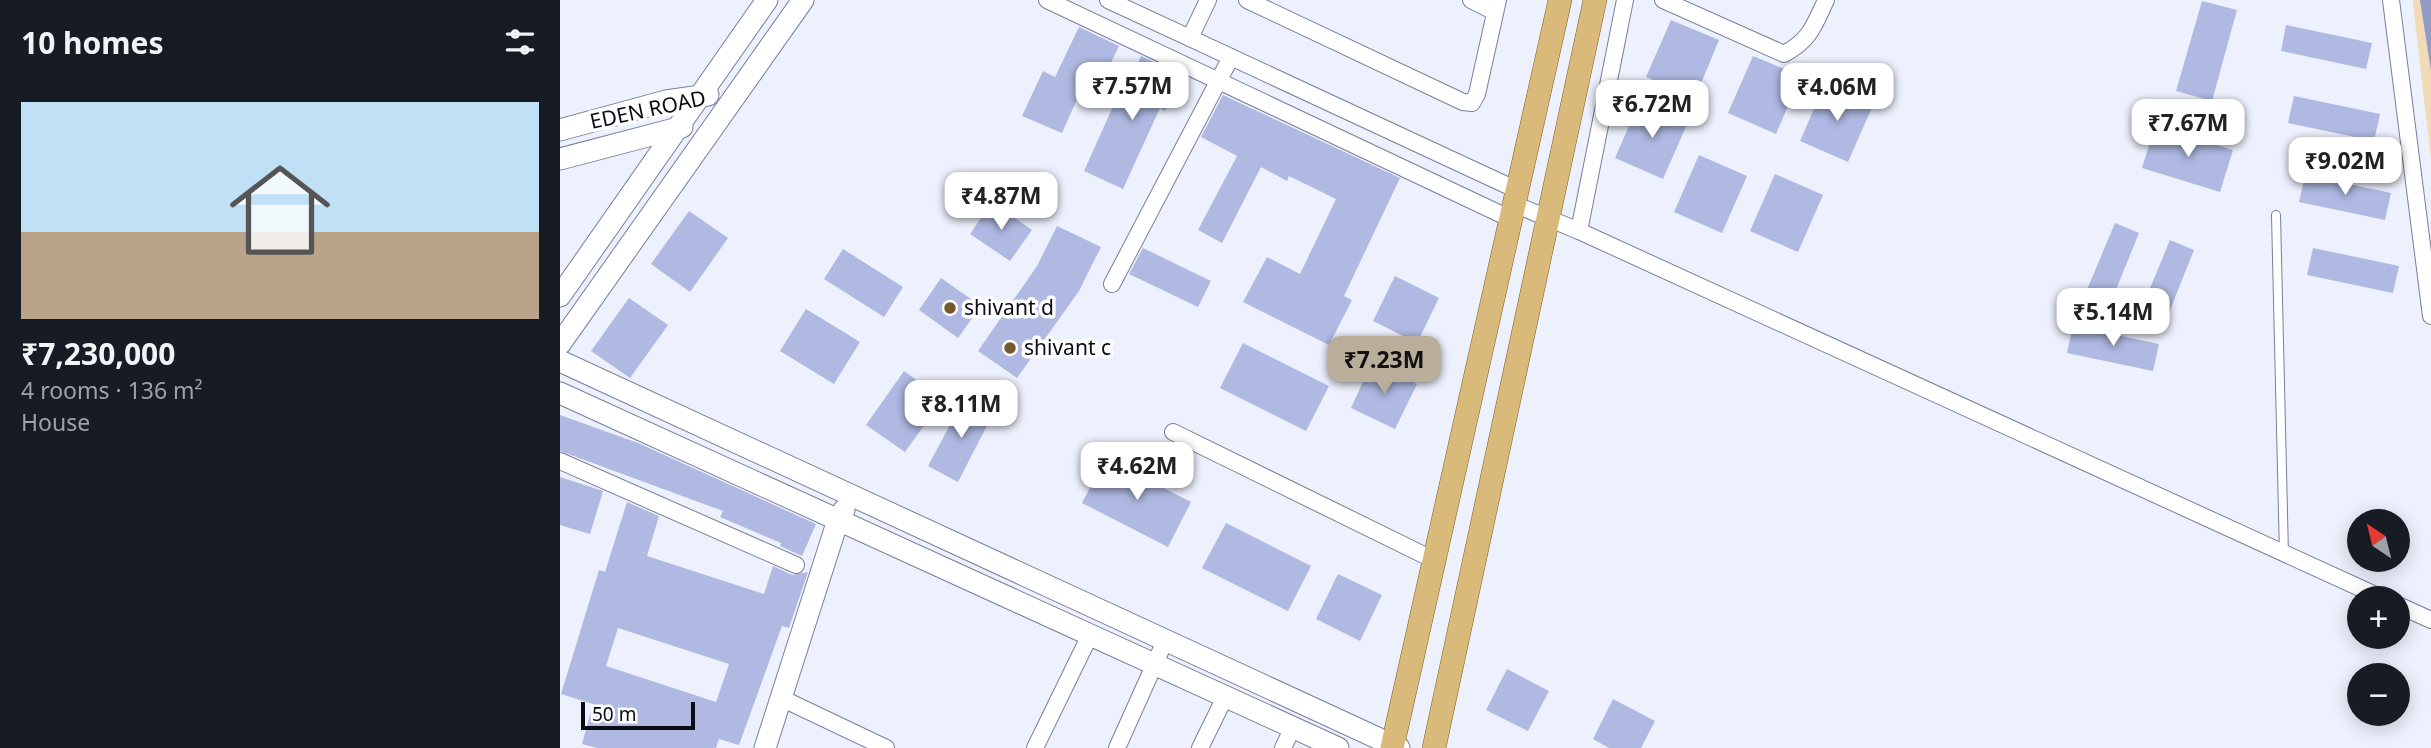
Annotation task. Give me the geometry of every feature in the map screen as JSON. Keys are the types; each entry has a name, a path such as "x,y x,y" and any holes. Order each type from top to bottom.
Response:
{"main road":[{"path":"1395,747 1434,559 1560,0"},
{"path":"1434,748 1595,0"}],"street":[{"path":"560,296 767,0"},
{"path":"560,344 803,0"},
{"path":"1046,0 1219,81 1578,231 2355,586"},
{"path":"1108,0 1138,7 1190,38 1514,204"},
{"path":"1190,38 1208,0"},
{"path":"1247,0 1463,102 1472,103 1477,94 1497,6 1471,0"},
{"path":"1578,231 1625,0"},
{"path":"1663,0 1784,54 1799,46 1811,33 1826,0"},
{"path":"2391,0 2431,316"},
{"path":"1128,39 1138,7"},
{"path":"1112,284 1231,57"},
{"name":"EDEN ROAD","path":"560,130 701,95 736,96"},
{"name":"EDEN ROAD","path":"560,159 722,117"},
{"path":"560,361 1395,747"},
{"path":"560,393 1338,748"},
{"path":"1173,432 1434,559"},
{"path":"560,461 796,565"},
{"path":"765,748 838,520 851,496"},
{"path":"2410,610 2431,620"},
{"path":"1035,748 1090,635"},
{"path":"1116,748 1166,640"},
{"path":"1200,748 1225,697"},
{"path":"781,698 886,748"},
{"path":"1283,748 1293,727"}],"lane":[{"path":"2276,215 2284,555"}],"shaded area":[{"path":"2413,0 2431,0 2431,159 2413,4"}],"water":[{"path":"2420,0 2431,0 2431,71"}],"building":[{"path":"2202,1 2237,10 2212,101 2176,91"},
{"path":"1671,20 1719,40 1695,98 1646,77"},
{"path":"2286,25 2372,43 2366,69 2281,51"},
{"path":"1079,27 1119,46 1104,77 1090,70 1062,133 1022,116 1043,71 1055,77"},
{"path":"1141,56 1181,75 1165,111 1160,108 1123,189 1084,171 1119,93 1124,94"},
{"path":"1753,56 1801,76 1776,134 1728,113"},
{"path":"1825,84 1873,105 1848,162 1800,141"},
{"path":"1223,95 1400,178 1344,296 1352,300 1329,345 1243,302 1267,257 1300,274 1336,199 1289,176 1287,181 1261,167 1222,243 1198,230 1237,156 1201,137"},
{"path":"2294,96 2380,114 2374,141 2288,123"},
{"path":"1640,101 1688,122 1663,179 1615,158"},
{"path":"2155,126 2233,150 2220,192 2142,168"},
{"path":"1699,155 1747,176 1722,233 1674,212"},
{"path":"1775,174 1823,195 1798,252 1750,231"},
{"path":"2305,175 2391,193 2385,220 2299,202"},
{"path":"992,202 1032,230 1010,261 970,234"},
{"path":"689,211 728,238 690,292 651,264"},
{"path":"2115,223 2139,233 2109,307 2084,297"},
{"path":"1057,226 1101,247 1079,291 1017,378 978,351 1037,266"},
{"path":"2170,240 2194,250 2164,325 2139,315"},
{"path":"1143,248 1211,281 1198,307 1129,274"},
{"path":"2313,248 2399,266 2393,293 2307,275"},
{"path":"843,249 903,287 884,317 824,279"},
{"path":"1395,276 1439,298 1417,343 1373,321"},
{"name":"shivant d","path":"941,278 981,306 958,338 919,310"},
{"path":"629,298 668,325 630,378 591,351"},
{"path":"806,309 860,342 834,384 780,351"},
{"path":"2073,326 2159,344 2153,371 2067,353"},
{"path":"1243,343 1329,386 1306,431 1220,388"},
{"path":"1372,362 1417,384 1395,429 1351,408"},
{"path":"904,371 943,399 905,452 866,425"},
{"path":"964,399 993,414 958,482 928,466"},
{"path":"560,415 638,443 816,524 802,556 780,546 781,543 720,517 723,511 560,451"},
{"path":"1105,458 1191,502 1168,547 1082,503"},
{"path":"560,477 603,491 590,534 560,525"},
{"path":"627,502 659,516 647,556 764,594 773,566 792,575 808,572 789,628 782,626 739,745 719,739 716,748 597,748 582,744 593,704 561,694 599,570 605,572","holes":["618,628 729,664 716,702 606,666"]},
{"path":"1226,523 1311,566 1288,611 1202,568"},
{"path":"1338,574 1382,595 1360,641 1316,619"},
{"path":"1507,669 1549,691 1528,731 1486,710"},
{"path":"1613,699 1655,721 1641,748 1609,748 1593,739"}],"place":[{"name":"shivant d","path":"950,308"},
{"name":"shivant c","path":"1010,348"}]}
